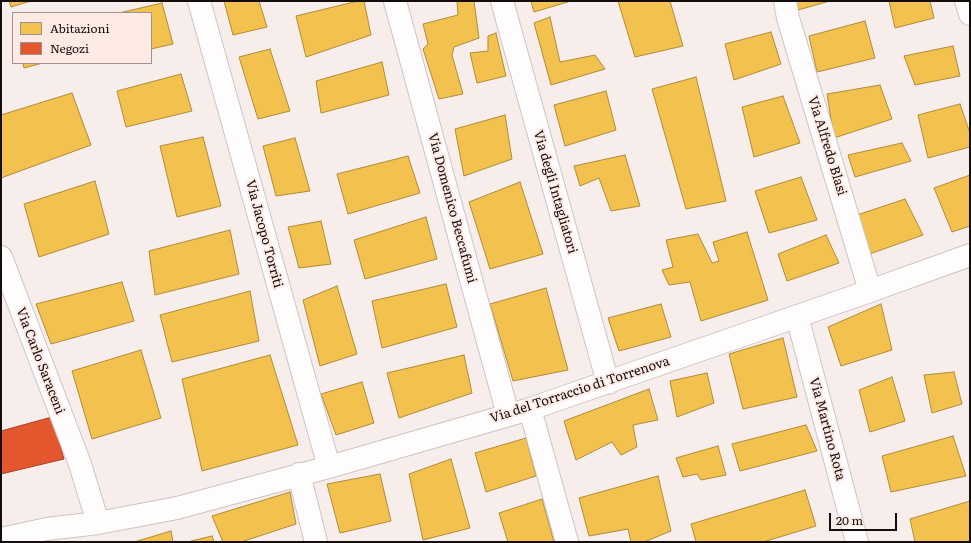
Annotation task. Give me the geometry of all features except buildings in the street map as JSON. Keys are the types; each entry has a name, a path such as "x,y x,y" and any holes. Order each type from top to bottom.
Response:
{"street":[{"name":"Via Jacopo Torriti","path":"199,1 329,467"},
{"name":"Via Domenico Beccafumi","path":"395,1 508,415"},
{"name":"Via degli Intagliatori","path":"502,1 608,383"},
{"name":"Via Alfredo Blasi","path":"785,1 788,18 870,291"},
{"path":"966,1 970,14"},
{"name":"Via del Torraccio di Torrenova","path":"1,539 47,529 98,523 184,506 329,467 530,409 608,383 970,255"},
{"name":"Via Carlo Saraceni","path":"1,257 80,464 98,523"},
{"name":"Via Martino Rota","path":"797,316 857,542"},
{"path":"530,409 567,542"},
{"path":"299,474 316,542"}]}
